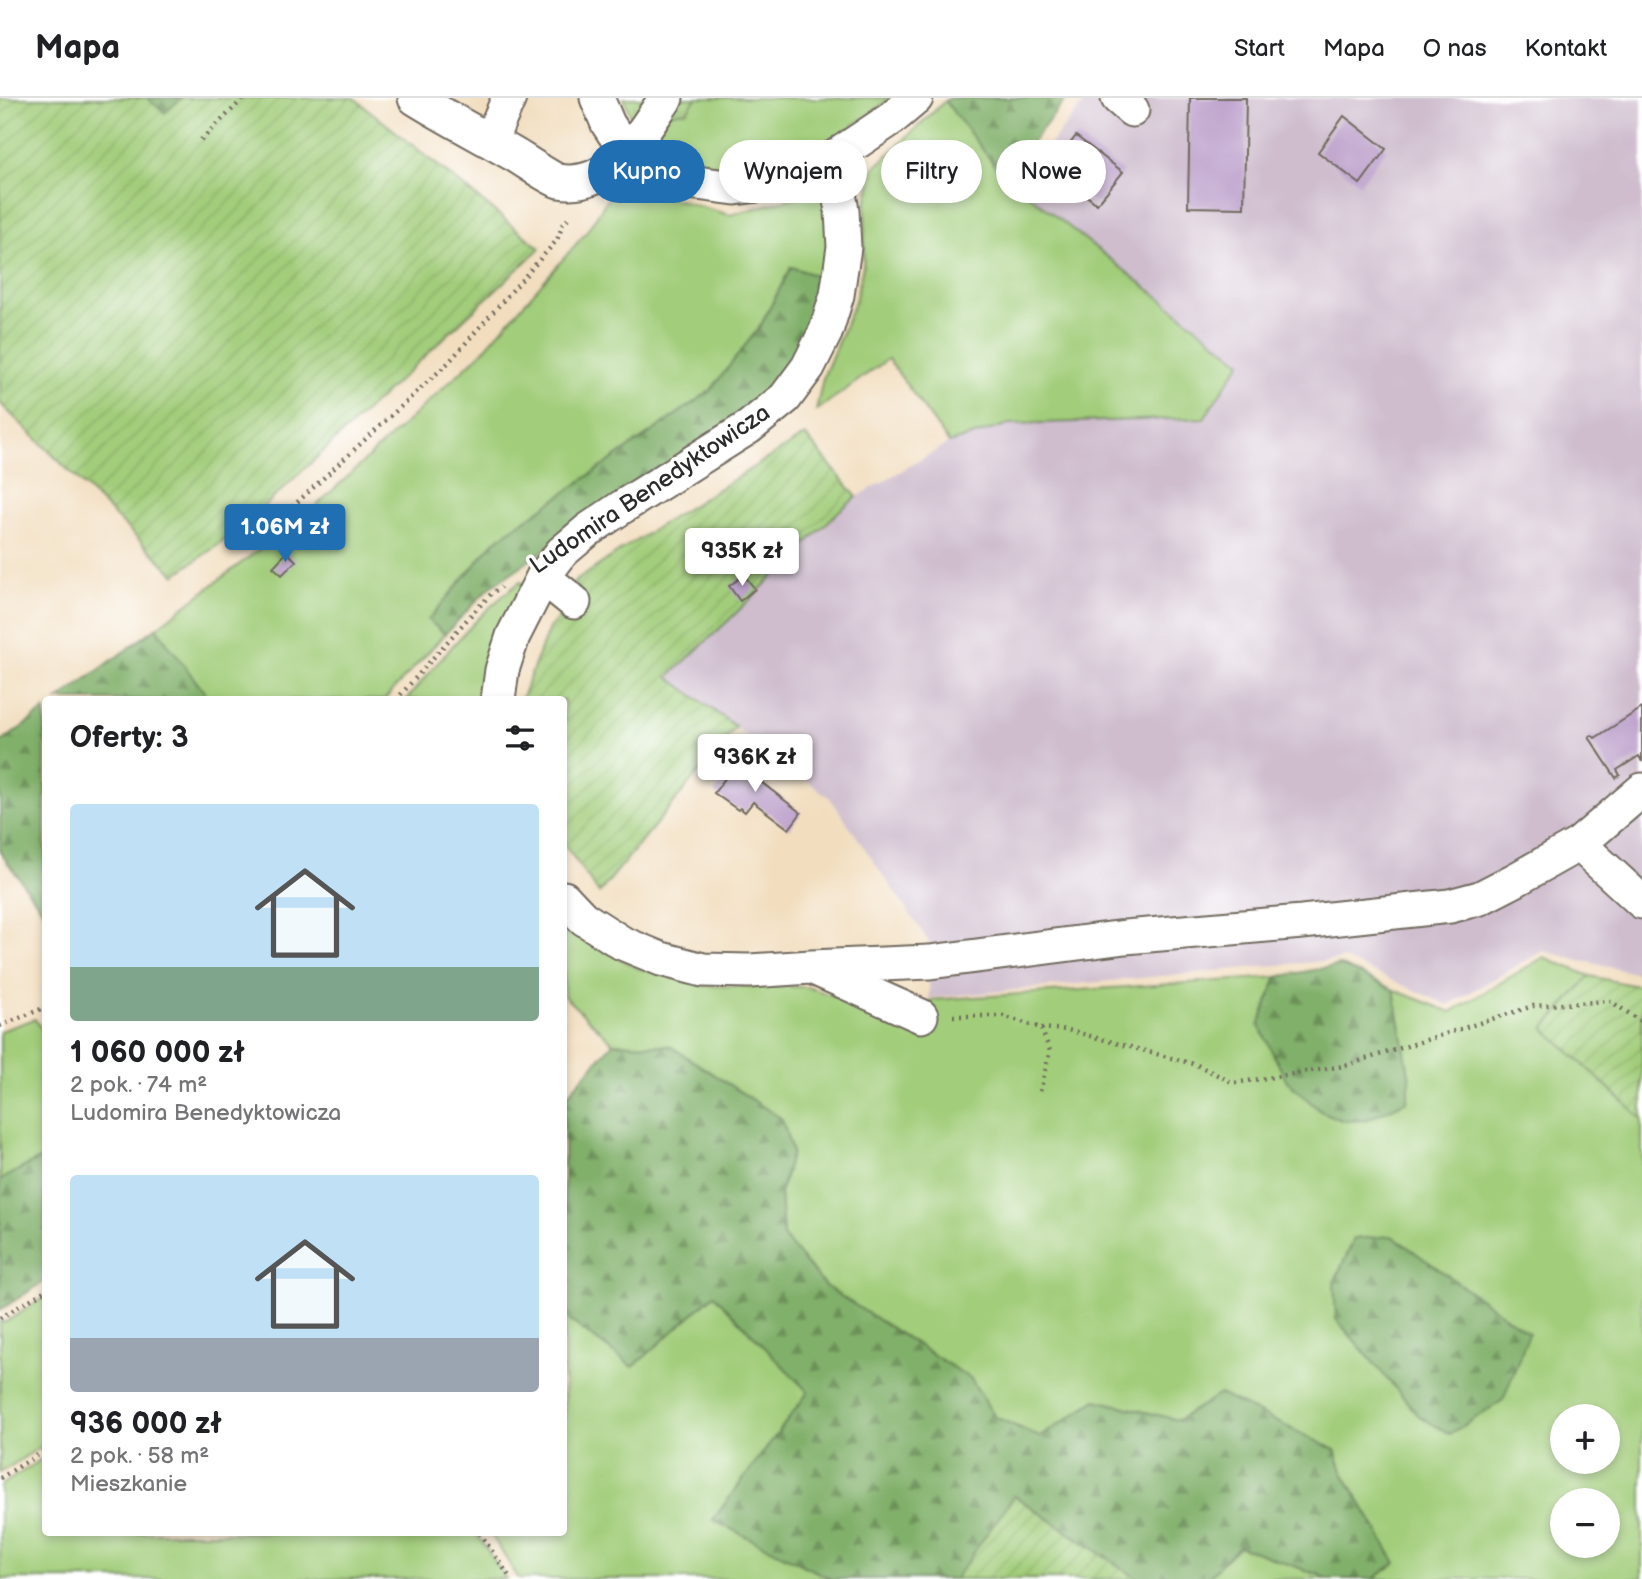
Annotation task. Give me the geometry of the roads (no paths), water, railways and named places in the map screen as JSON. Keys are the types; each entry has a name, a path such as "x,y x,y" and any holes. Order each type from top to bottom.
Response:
{"street":[{"path":"415,98 556,181 581,181 588,177"},
{"path":"490,141 509,98"},
{"path":"597,98 612,140"},
{"path":"633,140 666,98"},
{"path":"860,140 891,120 916,98"},
{"name":"Ludomira Benedyktowicza","path":"553,564 587,530 749,427 785,398 808,367 826,331 837,295 844,247 841,203"},
{"path":"553,564 574,602"},
{"path":"499,696 502,670 513,636 553,564"},
{"path":"567,901 583,918 622,943 662,959 703,970 748,971 930,962 1125,937 1450,906 1480,898 1579,844 1642,790"},
{"path":"1579,844 1642,902"},
{"path":"811,967 921,1016"}]}
